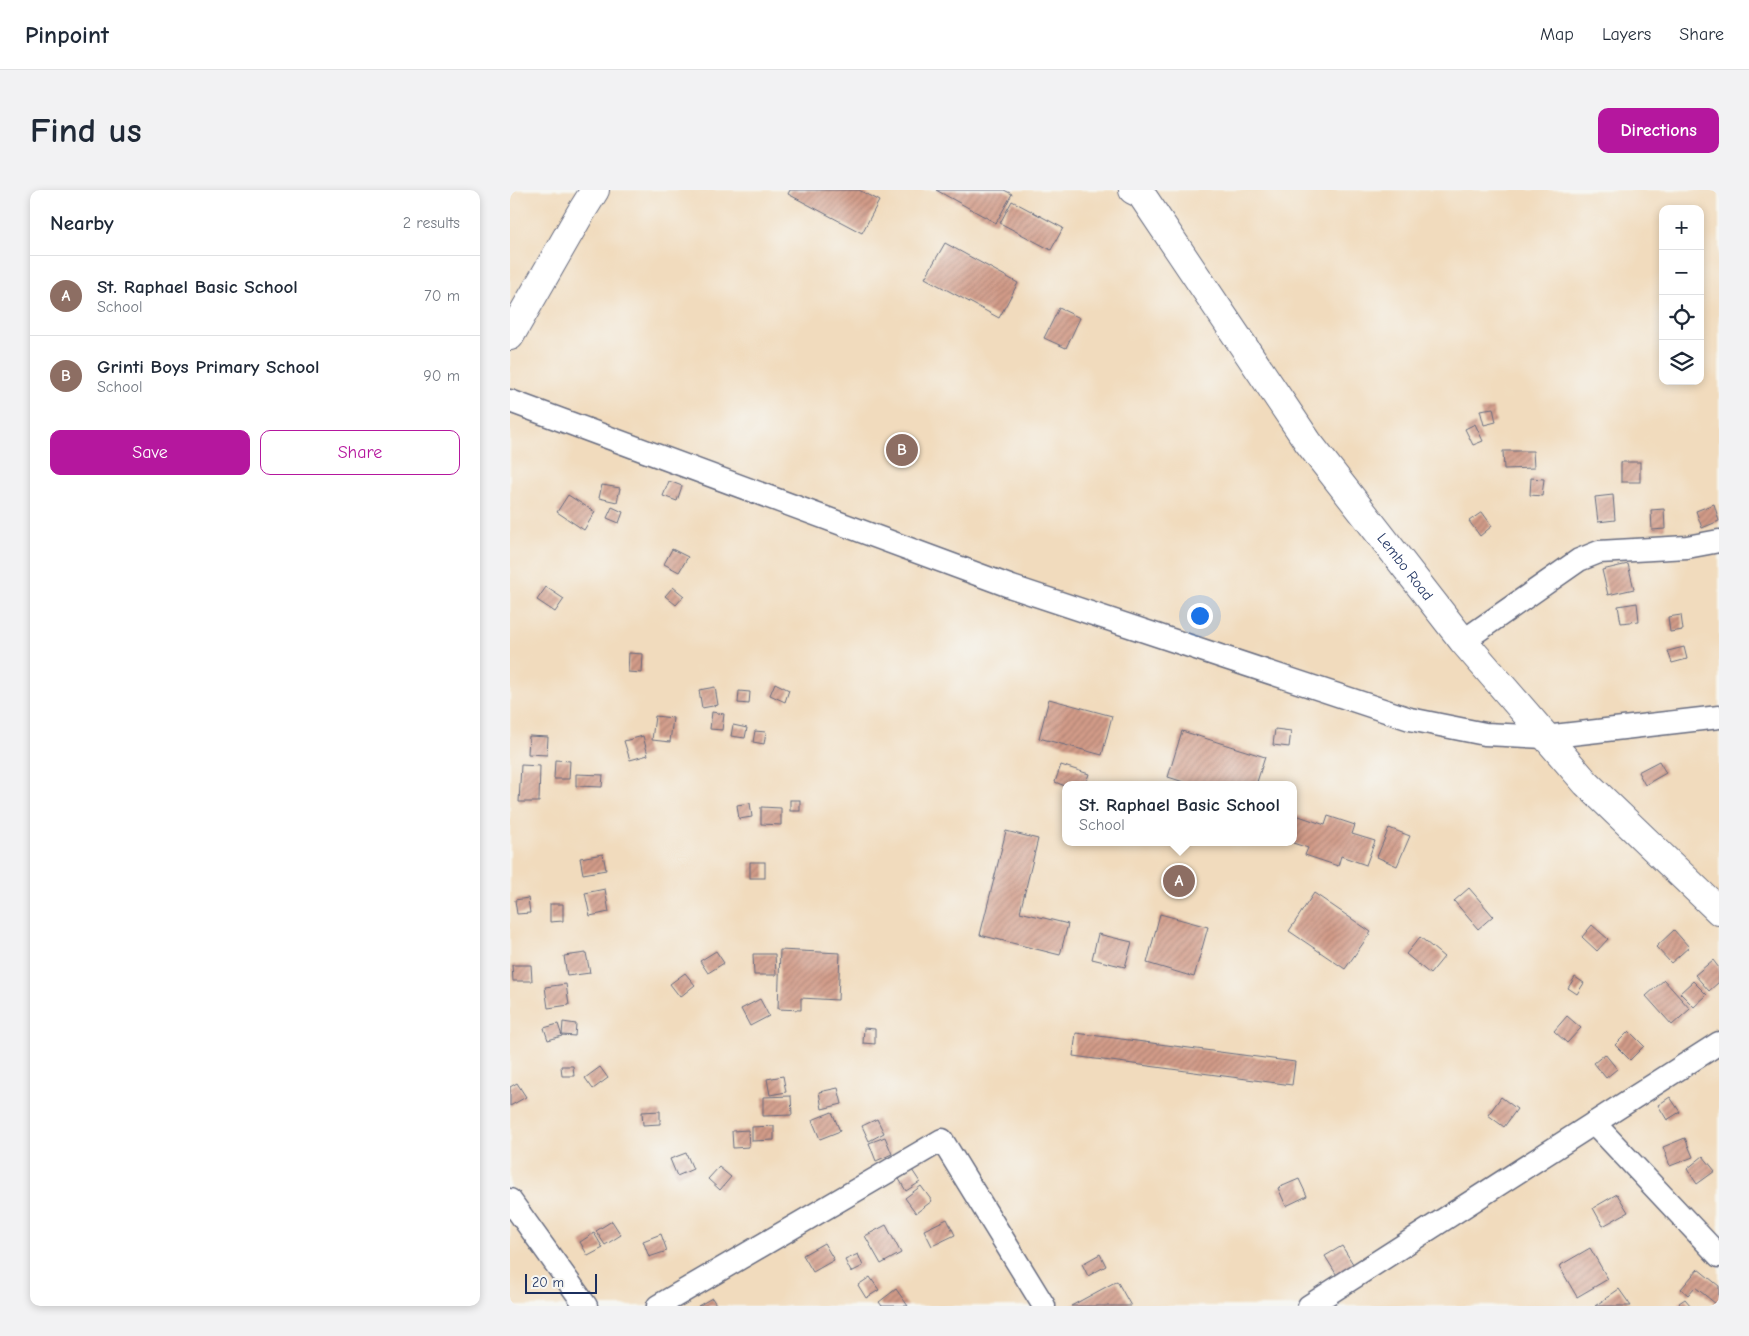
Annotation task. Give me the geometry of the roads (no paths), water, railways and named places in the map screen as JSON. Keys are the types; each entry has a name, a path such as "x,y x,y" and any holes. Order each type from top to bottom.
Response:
{"street":[{"path":"510,336 578,202 595,190"},
{"name":"Lembo Road","path":"1138,191 1308,442 1463,641 1586,783 1719,911"},
{"path":"510,401 1012,587 1410,719 1485,734 1545,737 1719,717"},
{"path":"1463,641 1579,560 1600,552 1687,547 1719,541"},
{"path":"1309,1306 1719,1042"},
{"path":"1594,1123 1719,1256"},
{"path":"658,1306 942,1140 1044,1306"},
{"path":"510,1200 586,1306"}],"place":[{"name":"Grinti Boys Primary School","path":"902,450"},
{"name":"St. Raphael Basic School","path":"1179,881"}]}
